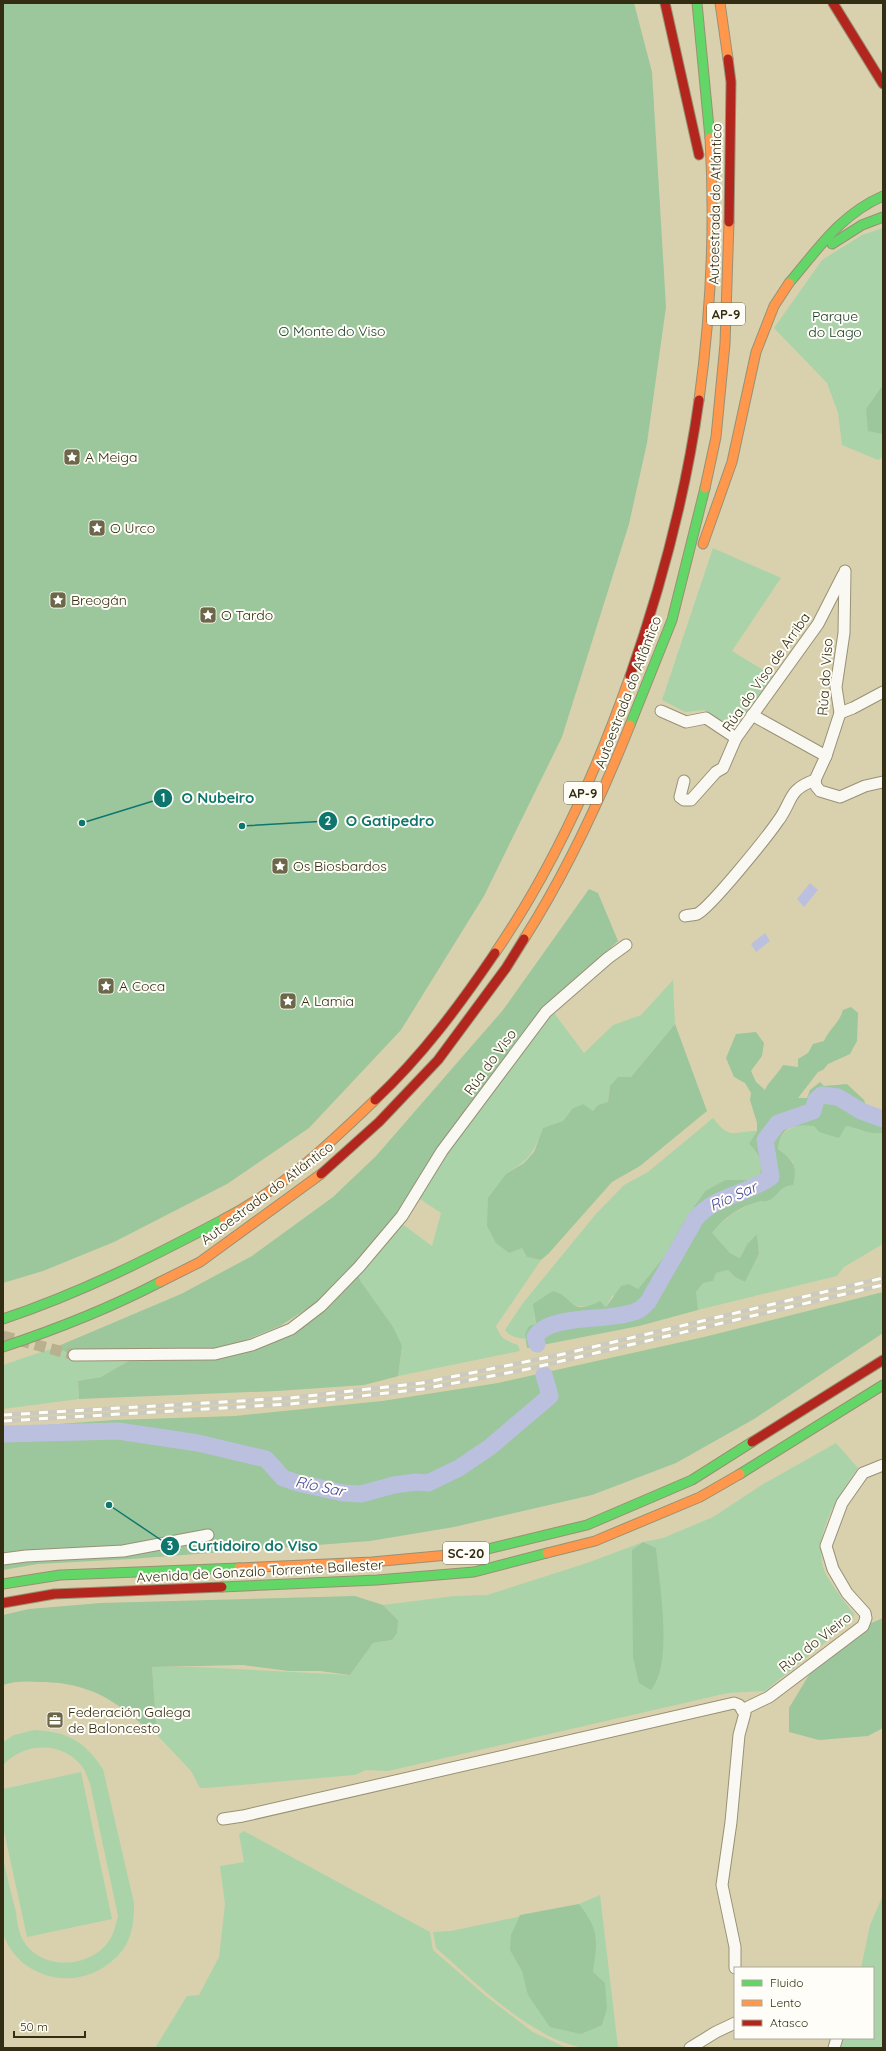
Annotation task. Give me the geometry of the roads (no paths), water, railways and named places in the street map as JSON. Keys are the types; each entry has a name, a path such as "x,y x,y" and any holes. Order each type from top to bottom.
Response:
{"main road":[{"path":"665,3 680,64 712,220"},
{"name":"Autoestrada do Atlántico","path":"3,1319 115,1277 252,1204 306,1162 368,1108 423,1050 457,1009 523,910 556,849 590,778 626,690 661,581 697,420 707,328 712,220 708,126 697,3"},
{"name":"Autoestrada do Atlántico","path":"3,1347 46,1333 126,1300 200,1262 318,1176 379,1122 438,1060 506,968 538,917 606,785 672,620 716,437 725,344 730,217 731,82 720,3"},
{"path":"833,3 883,84"},
{"path":"672,620 705,539 732,462 756,352 774,306 789,283 808,259 839,224 867,203 883,196"},
{"path":"808,259 862,225 883,217"},
{"name":"Avenida de Gonzalo Torrente Ballester","path":"3,1584 60,1575 372,1562 471,1553 587,1525 692,1480 883,1360"},
{"name":"Avenida de Gonzalo Torrente Ballester","path":"3,1603 54,1594 377,1580 474,1572 595,1541 700,1497 773,1455 844,1408 883,1385"}],"street":[{"name":"Rúa do Viso","path":"815,780 826,756 840,713 836,687 844,633 844,571"},
{"name":"Rúa do Viso de Arriba","path":"684,782 680,797 684,800 691,800 716,772 723,768 736,738 791,664 818,624 844,571"},
{"path":"840,713 853,708 883,692"},
{"path":"661,710 686,722 706,718 736,738"},
{"path":"752,715 826,756"},
{"path":"685,916 697,914 709,904 765,839 782,816 792,793 803,784 815,780 816,786 820,791 840,797 865,786 883,782"},
{"name":"Rúa do Viso","path":"74,1355 215,1354 252,1345 291,1329 321,1306 359,1267 402,1216 442,1151 474,1110 537,1023 562,997 608,958 626,945"},
{"name":"Rúa do Vieiro","path":"742,1710 769,1697 863,1626 866,1618 865,1613 847,1593 833,1569 826,1546 844,1500 863,1473 883,1465"},
{"path":"3,1559 26,1556 123,1551 208,1535"},
{"path":"223,1819 734,1703 745,1713 738,1735 731,1822 722,1885 735,1947 735,1967"},
{"path":"690,2048 716,2032 734,2023"}],"water":[{"path":"810,883 818,890 804,907 797,899"},
{"path":"765,933 770,941 756,952 751,944"}],"waterway":[{"name":"Río Sar","path":"537,1344 535,1337 543,1329 554,1324 628,1314 639,1310 644,1306 648,1302 696,1218 713,1204 752,1188 771,1177 765,1140 778,1123 813,1111 816,1100 822,1095 838,1097 861,1111 883,1119"},
{"name":"Río Sar","path":"3,1434 118,1431 198,1443 266,1459 283,1478 298,1483 343,1493 361,1494 394,1485 416,1482 428,1483 459,1468 490,1447 550,1396 544,1375"}],"tunnel":[{"path":"3,1336 74,1355"}],"railway":[{"path":"3,1415 290,1398 422,1383 559,1355 883,1278"},
{"path":"3,1421 290,1404 423,1389 528,1369 883,1285"}],"place":[{"name":"A Meiga","path":"72,457"},
{"name":"O Urco","path":"97,528"},
{"name":"Breogán","path":"58,600"},
{"name":"O Tardo","path":"208,615"},
{"name":"O Nubeiro","path":"82,823"},
{"name":"O Gatipedro","path":"242,826"},
{"name":"Os Biosbardos","path":"280,866"},
{"name":"A Coca","path":"106,986"},
{"name":"A Lamia","path":"288,1001"},
{"name":"Curtidoiro do Viso","path":"109,1505"},
{"name":"Federación Galega de Baloncesto","path":"55,1720"}],"park label":[{"name":"Parque do Lago","path":"835,324"},
{"name":"O Monte do Viso","path":"332,331"}]}
